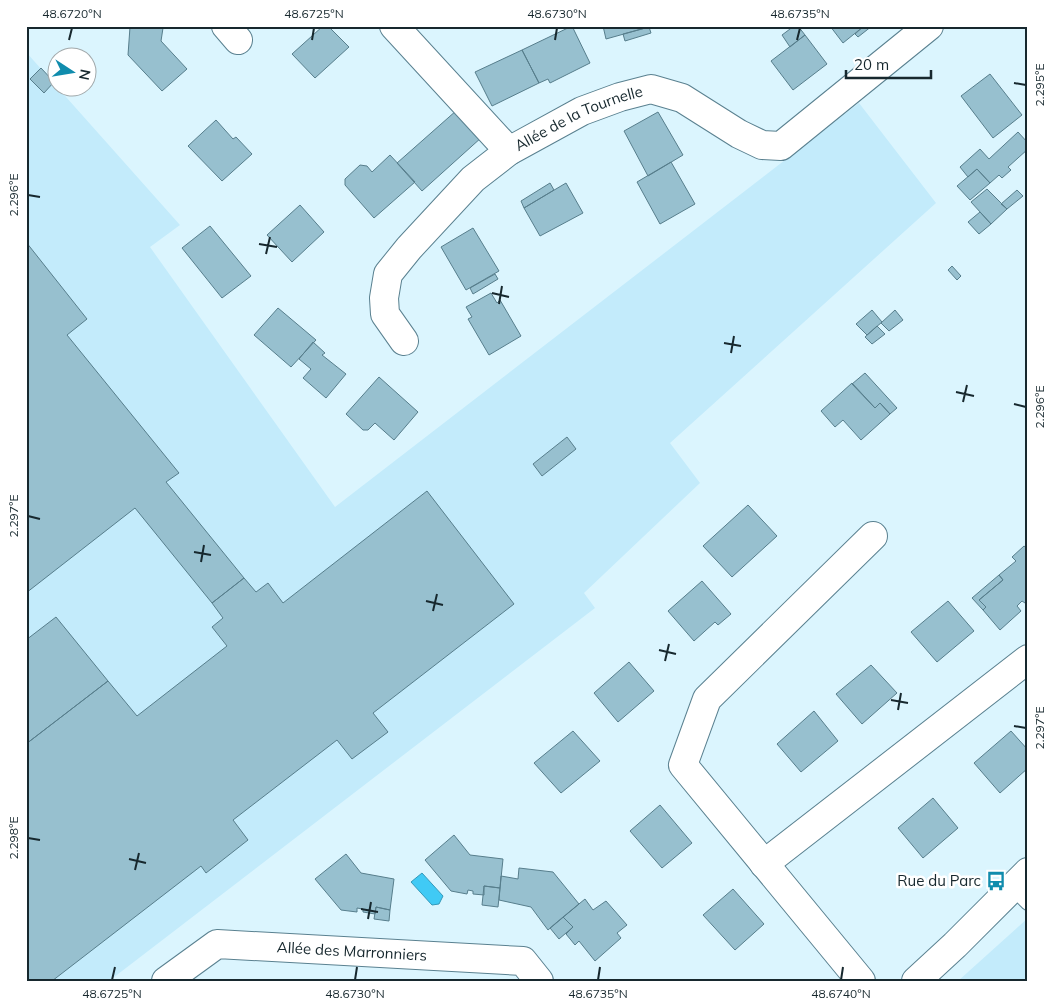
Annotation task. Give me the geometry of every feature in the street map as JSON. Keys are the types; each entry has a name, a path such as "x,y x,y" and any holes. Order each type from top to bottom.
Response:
{"street":[{"path":"394,26 509,151"},
{"name":"Allée de la Tournelle","path":"404,341 385,314 384,298 388,274 409,248 473,179 509,151 582,111 620,97 650,89 682,98 739,134 762,145 781,146 808,126 928,26"},
{"path":"861,981 683,766 707,698 873,536"},
{"path":"764,864 1028,659"},
{"path":"916,981 1023,888"},
{"name":"Allée des Marronniers","path":"166,981 217,944 523,961 539,981"}],"shaded area":[{"path":"26,52 48,77 48,98 67,98 180,225 150,247 335,507 859,103 936,203 670,443 700,483 584,593 595,608 109,981 26,981"},
{"path":"1028,918 1028,981 958,981"}],"water":[{"path":"422,873 443,896 439,904 432,905 411,882"}],"building":[{"path":"323,26 328,26 349,47 315,78 292,54"},
{"path":"572,26 590,63 550,83 548,79 539,83 522,50"},
{"path":"603,26 648,26 649,27 606,39"},
{"path":"794,26 798,26 805,35 790,47 782,35"},
{"path":"830,26 864,26 843,43"},
{"path":"864,26 872,26 858,37 855,34"},
{"path":"130,27 163,28 161,41 187,69 162,91 128,55"},
{"path":"649,27 651,33 625,41 623,34"},
{"path":"805,35 827,64 793,90 771,61"},
{"path":"522,50 539,83 492,106 475,72"},
{"path":"41,68 48,76 48,89 44,93 30,79"},
{"path":"990,74 1022,115 993,138 961,96"},
{"path":"457,110 482,137 422,191 397,163"},
{"path":"658,112 683,155 648,176 624,131"},
{"path":"216,120 233,139 236,137 252,154 222,181 188,146"},
{"path":"1018,132 1028,143 1028,149 1008,167 1011,170 1002,178 999,175 990,183 977,169 968,177 960,167 980,149 989,159"},
{"path":"390,155 415,182 374,218 345,185 345,179 360,165 367,166 372,172"},
{"path":"671,162 695,204 660,224 637,182"},
{"path":"977,169 990,183 970,200 957,186"},
{"path":"550,183 554,190 524,208 521,201"},
{"path":"566,183 583,213 540,236 524,208"},
{"path":"987,189 1007,209 991,224 971,202"},
{"path":"1017,190 1023,196 1007,209 1001,204"},
{"path":"300,205 324,232 292,262 267,235"},
{"path":"980,212 991,224 979,234 968,222"},
{"path":"210,226 251,276 222,298 182,248"},
{"path":"473,228 499,271 466,290 441,247"},
{"path":"26,242 87,319 67,335 179,473 166,482 244,578 212,603 135,508 26,593"},
{"path":"952,266 961,276 957,280 948,270"},
{"path":"495,274 498,279 473,294 470,288"},
{"path":"491,293 497,303 500,300 521,336 489,355 468,319 472,317 466,307"},
{"path":"278,308 316,340 291,367 254,335"},
{"path":"872,310 882,322 867,335 856,324"},
{"path":"895,310 903,320 889,331 881,323"},
{"path":"877,326 885,334 872,344 865,337"},
{"path":"313,342 325,353 322,355 346,374 326,398 303,378 311,369 299,359"},
{"path":"865,373 897,408 890,414 880,403 875,408 852,384"},
{"path":"379,377 418,412 394,440 375,423 368,430 363,430 346,414"},
{"path":"852,383 875,408 880,403 890,414 861,440 843,420 835,427 821,411"},
{"path":"567,437 576,449 542,476 533,464"},
{"path":"427,491 514,604 373,713 388,732 352,759 337,740 233,820 248,840 206,873 201,866 52,981 26,981 26,744 108,681 137,716 227,646 212,627 223,618 212,603 244,578 256,592 268,583 283,603"},
{"path":"748,505 777,536 732,577 703,546"},
{"path":"1024,546 1028,549 1028,605 1022,601 1017,606 1021,611 1000,630 983,610 986,607 979,600 1003,580 999,575 1016,561 1012,557"},
{"path":"999,575 1003,580 979,600 986,607 983,610 972,598"},
{"path":"702,581 731,614 718,625 715,622 694,641 668,611"},
{"path":"948,601 974,631 937,662 911,632"},
{"path":"56,617 108,681 26,744 26,640"},
{"path":"629,662 654,691 618,722 594,693"},
{"path":"871,665 897,693 862,724 836,694"},
{"path":"814,711 838,741 801,772 777,744"},
{"path":"573,731 600,761 561,793 534,763"},
{"path":"1011,731 1028,750 1028,768 1000,793 974,763"},
{"path":"933,798 958,828 923,858 898,828"},
{"path":"660,805 692,843 662,868 630,831"},
{"path":"454,835 470,855 503,859 500,888 484,886 484,895 473,894 473,891 468,890 467,894 451,891 425,860"},
{"path":"346,854 361,873 394,879 390,910 376,907 375,914 363,912 363,909 357,908 357,912 341,910 315,879"},
{"path":"519,868 553,872 579,904 548,930 531,907 499,900 501,876 518,879"},
{"path":"484,886 500,888 498,907 482,905"},
{"path":"733,889 764,924 735,950 703,915"},
{"path":"585,899 593,910 606,901 627,925 617,933 621,938 595,961 579,941 575,945 566,934 573,927 563,917"},
{"path":"376,907 390,910 389,921 374,919"},
{"path":"563,917 573,927 559,939 550,928"}],"place":[{"name":"Rue du Parc","path":"996,881"}]}
